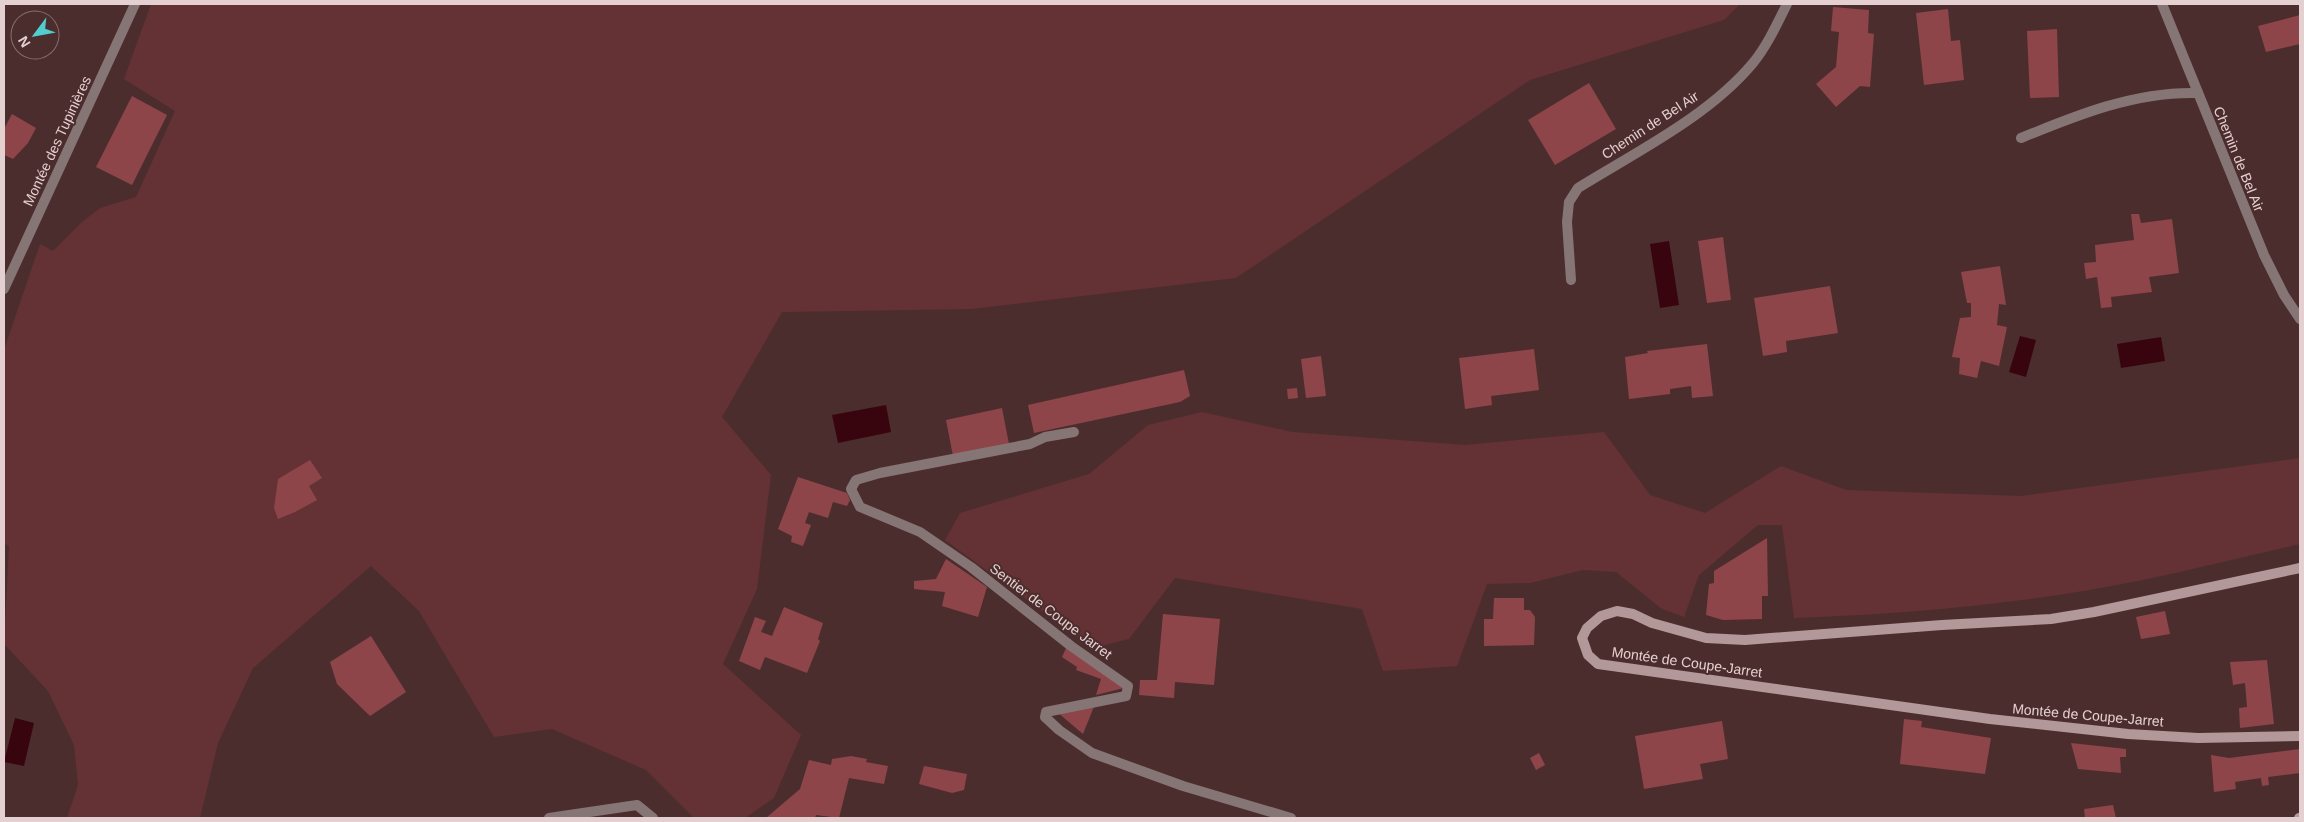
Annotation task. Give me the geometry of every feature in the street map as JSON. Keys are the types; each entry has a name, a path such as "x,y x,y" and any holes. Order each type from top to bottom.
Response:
{"main road":[{"name":"Montée de Coupe-Jarret","path":"2300,568 2051,619 1745,640 1706,638 1652,624 1633,614 1617,611 1601,616 1587,628 1582,638 1588,655 1598,664 1990,719 2128,734 2198,738 2300,736"}],"street":[{"name":"Montée des Tupinières","path":"4,289 135,4"},
{"name":"Chemin de Bel Air","path":"1571,280 1567,222 1570,202 1578,188 1674,128 1726,91 1753,63 1787,4"},
{"name":"Chemin de Bel Air","path":"2162,4 2264,255 2284,295 2300,319"},
{"path":"2020,138 2087,111 2172,92 2198,92"},
{"name":"Sentier de Coupe Jarret","path":"1074,432 1045,437 1030,444 880,473 856,480 851,489 860,507 920,532 970,567 1071,646 1128,686 1126,696 1046,712 1045,717 1059,730 1092,754 1184,786 1291,818"},
{"path":"549,818 637,805 652,818"}],"shaded area":[{"path":"151,4 1740,4 1724,20 1530,80 1236,278 972,309 782,312 722,417 771,475 757,589 723,664 801,735 774,798 745,818 694,818 646,770 552,729 494,737 419,611 371,566 253,668 218,743 200,818 67,818 78,785 74,745 48,691 4,644 9,546 4,543 4,350 40,244 53,251 82,222 100,208 136,197 175,111 124,79"},
{"path":"1669,241 1679,305 1660,308 1650,244"},
{"path":"2020,336 2036,340 2026,377 2009,372"},
{"path":"2161,337 2165,361 2121,368 2117,344"},
{"path":"886,405 891,432 838,443 832,415"},
{"path":"1202,412 1292,432 1465,445 1604,432 1650,495 1705,513 1781,466 1846,490 2021,496 2300,458 2300,544 2138,581 2053,596 1924,611 1794,618 1782,525 1758,525 1699,575 1684,617 1662,609 1616,572 1583,570 1530,583 1487,584 1457,666 1383,671 1362,609 1175,578 1129,639 1093,648 945,540 960,513 1089,474 1148,425"},
{"path":"15,718 34,723 24,766 4,762"}],"building":[{"path":"1833,7 1869,10 1868,33 1874,34 1870,87 1860,86 1836,107 1816,84 1836,67 1839,32 1831,31"},
{"path":"1948,9 1951,41 1960,40 1964,80 1924,85 1916,13"},
{"path":"2300,15 2300,44 2266,52 2258,26"},
{"path":"2057,29 2059,97 2030,98 2027,31"},
{"path":"1589,83 1616,129 1555,165 1528,120"},
{"path":"132,96 167,115 132,185 96,167"},
{"path":"12,114 36,128 28,143 13,159 4,155 4,129"},
{"path":"2131,214 2139,214 2141,223 2172,219 2179,273 2149,277 2152,292 2111,297 2112,307 2101,308 2097,277 2086,279 2084,263 2096,262 2095,245 2134,240"},
{"path":"1723,237 1731,300 1707,303 1698,241"},
{"path":"2000,266 2006,305 1999,304 1997,325 2007,327 1999,366 1981,361 1977,378 1959,374 1960,358 1952,357 1960,318 1971,317 1971,303 1967,303 1961,272"},
{"path":"1830,286 1838,333 1786,341 1787,352 1763,356 1754,298"},
{"path":"1707,344 1713,396 1692,398 1691,386 1670,389 1670,394 1629,399 1625,357 1648,353 1647,351"},
{"path":"1534,349 1539,390 1491,396 1492,405 1465,409 1459,358"},
{"path":"1321,356 1326,396 1306,398 1301,359"},
{"path":"1184,370 1190,396 1180,402 1034,433 1028,405"},
{"path":"1297,388 1298,398 1288,399 1287,389"},
{"path":"1002,408 1009,444 953,456 946,420"},
{"path":"310,460 322,478 309,486 317,500 278,519 274,508 278,479"},
{"path":"798,477 847,493 850,500 847,506 833,502 828,518 809,512 805,523 811,525 803,546 791,542 792,536 778,529"},
{"path":"1767,538 1768,596 1762,596 1762,619 1723,620 1706,615 1709,584 1714,583 1714,571"},
{"path":"946,559 987,587 978,617 942,606 945,592 914,589 914,581 936,579"},
{"path":"1494,598 1524,598 1524,610 1530,610 1535,617 1534,645 1484,646 1484,619 1493,619"},
{"path":"784,607 823,623 818,639 820,641 807,673 765,657 760,670 739,661 755,617 766,621 761,632 772,636"},
{"path":"2165,611 2170,634 2141,639 2136,617"},
{"path":"1163,614 1220,619 1214,685 1175,682 1174,698 1139,695 1140,680 1157,680"},
{"path":"371,636 406,692 370,716 337,684 330,662"},
{"path":"1067,646 1124,688 1096,695 1101,679 1076,670 1077,667 1062,657"},
{"path":"2267,660 2274,724 2240,728 2239,708 2247,707 2245,683 2233,685 2230,662"},
{"path":"1095,704 1083,734 1057,712"},
{"path":"1904,719 1922,721 1921,727 1991,738 1985,774 1900,764"},
{"path":"1722,721 1728,759 1700,764 1703,779 1644,789 1635,736"},
{"path":"2071,743 2126,749 2126,757 2120,757 2121,773 2078,769"},
{"path":"2300,749 2300,773 2268,777 2269,785 2262,786 2261,778 2235,782 2236,789 2214,792 2211,755 2229,758"},
{"path":"1539,753 1545,765 1536,770 1530,758"},
{"path":"851,756 867,759 866,762 888,766 884,784 849,778 839,818 816,815 815,818 766,818 800,789 809,760 831,765 832,759"},
{"path":"924,766 967,774 964,790 952,793 919,784"},
{"path":"2113,805 2116,818 2085,818 2084,809"}]}
